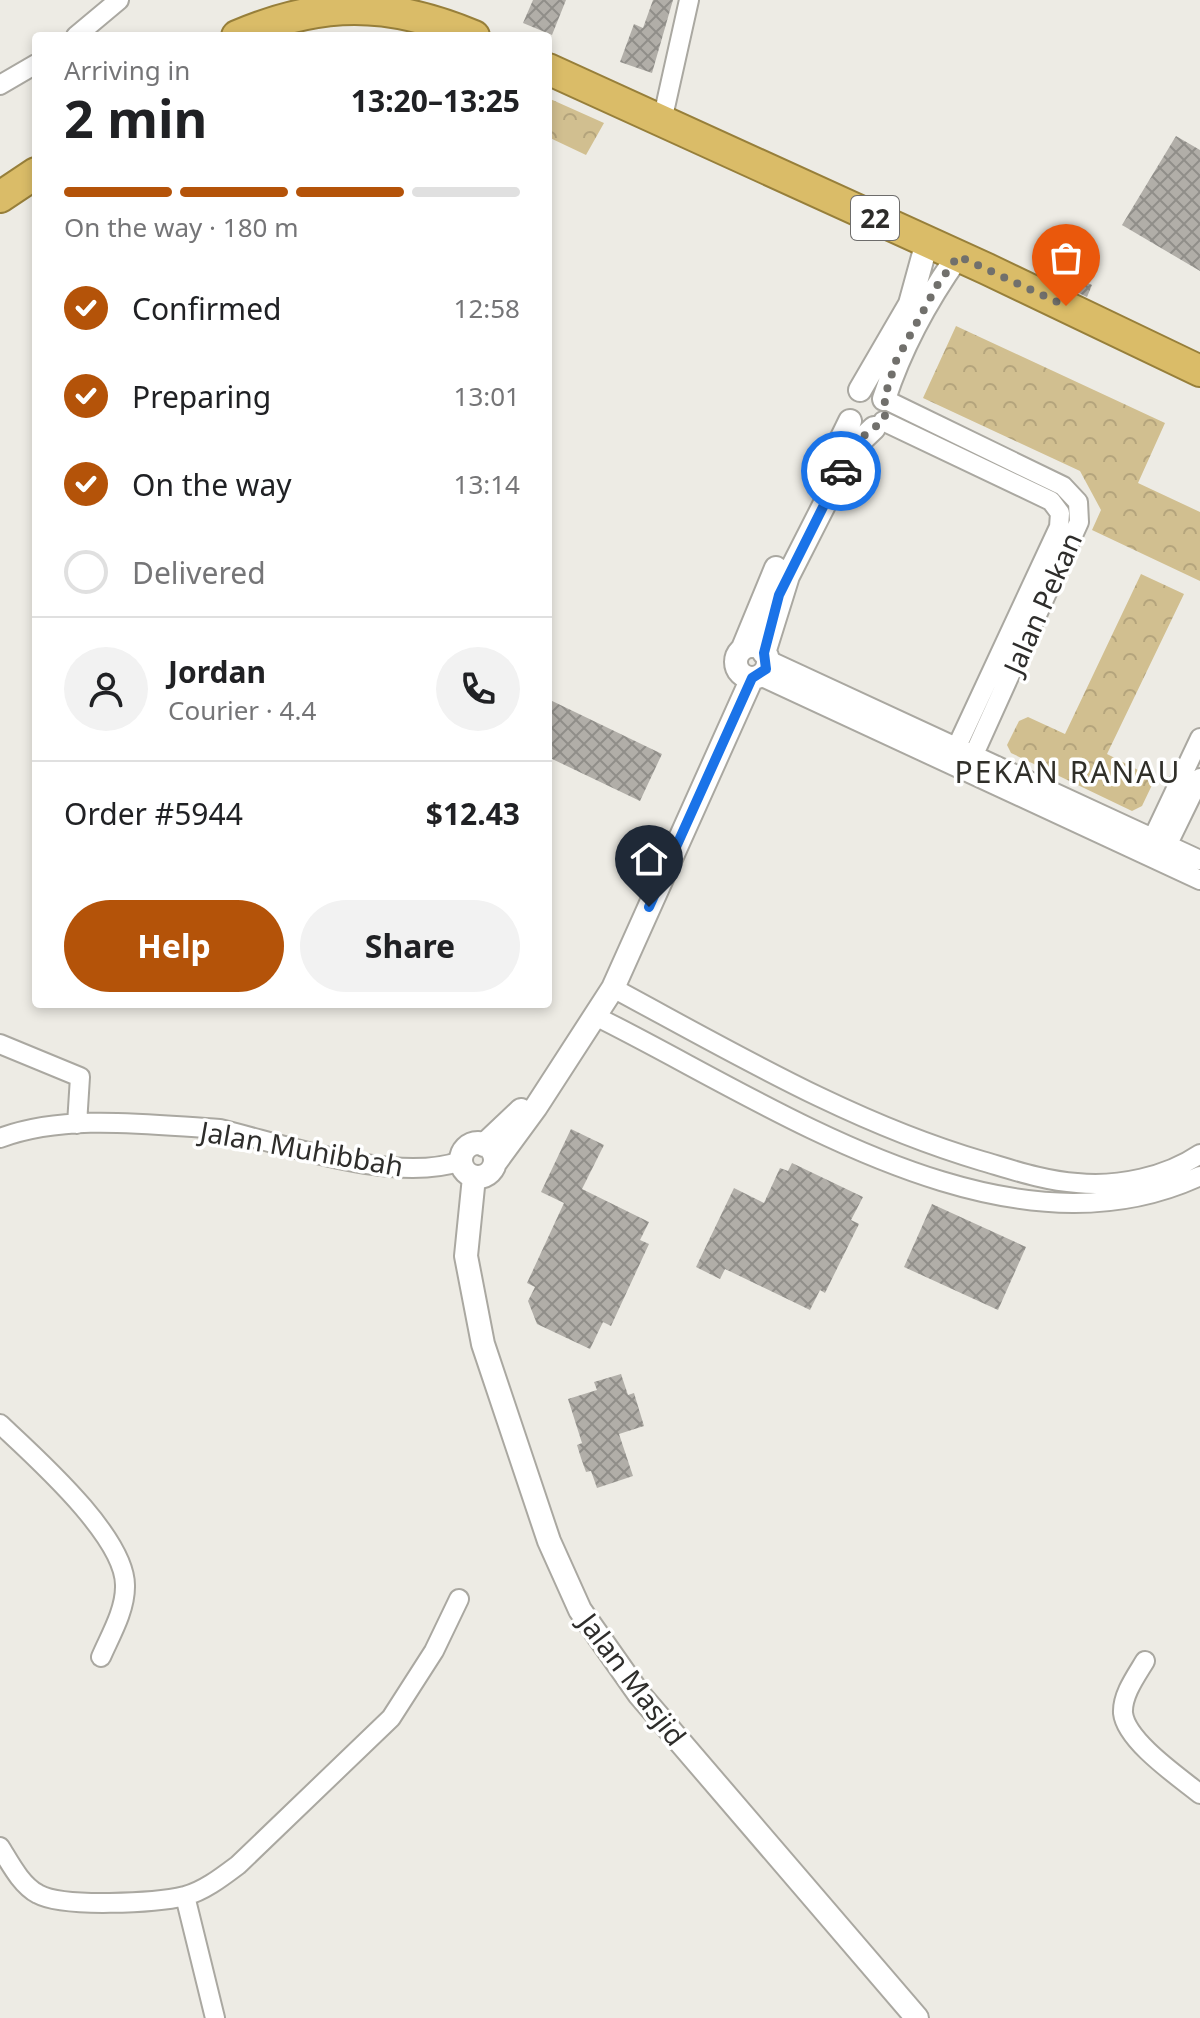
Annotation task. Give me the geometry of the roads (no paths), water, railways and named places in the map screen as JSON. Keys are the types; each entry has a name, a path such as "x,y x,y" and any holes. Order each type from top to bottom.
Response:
{"highway":[{"path":"243,32 282,6 333,2 379,3 465,32"},
{"name":"22","path":"552,71 958,256 1200,371"},
{"path":"0,197 32,176"}],"street":[{"path":"81,32 119,0"},
{"path":"662,121 689,0"},
{"path":"0,85 32,66"},
{"path":"758,663 762,598 850,421 848,403 860,390 910,304 927,242"},
{"path":"490,1154 468,1146 467,1169 489,1173 490,1154 561,1069 613,988 758,663 788,576 853,448 880,416 896,361 923,308 958,256"},
{"path":"860,390 874,391 880,416"},
{"path":"850,421 861,428 880,416"},
{"name":"Jalan Pekan","path":"880,416 1063,486 1078,502 1079,522 962,760"},
{"path":"758,663 1156,850 1200,880"},
{"path":"1156,850 1200,738"},
{"path":"1156,850 1200,778"},
{"path":"1156,850 1200,860"},
{"path":"613,988 872,1120 958,1154 1030,1175 1057,1181 1106,1184 1165,1171 1200,1154"},
{"path":"597,1017 851,1149 896,1167 981,1190 1052,1202 1083,1203 1149,1195 1200,1176"},
{"path":"688,1062 701,1035"},
{"path":"0,1044 80,1077 77,1124"},
{"name":"Jalan Muhibbah","path":"0,1138 77,1124 220,1129 386,1168 467,1169"},
{"name":"Jalan Masjid","path":"467,1169 466,1256 483,1344 549,1541 580,1610 639,1694 917,2018"},
{"path":"0,1424 90,1518 119,1563 126,1586 123,1602 101,1657"},
{"path":"0,1847 26,1885 36,1894 60,1902 185,1896 212,1884 238,1865 391,1718 434,1651 459,1599"},
{"path":"1145,1661 1125,1700 1125,1719 1147,1750 1200,1794"},
{"path":"185,1896 215,2018"}],"district":[{"name":"PEKAN RANAU","path":"1068,771"}]}
